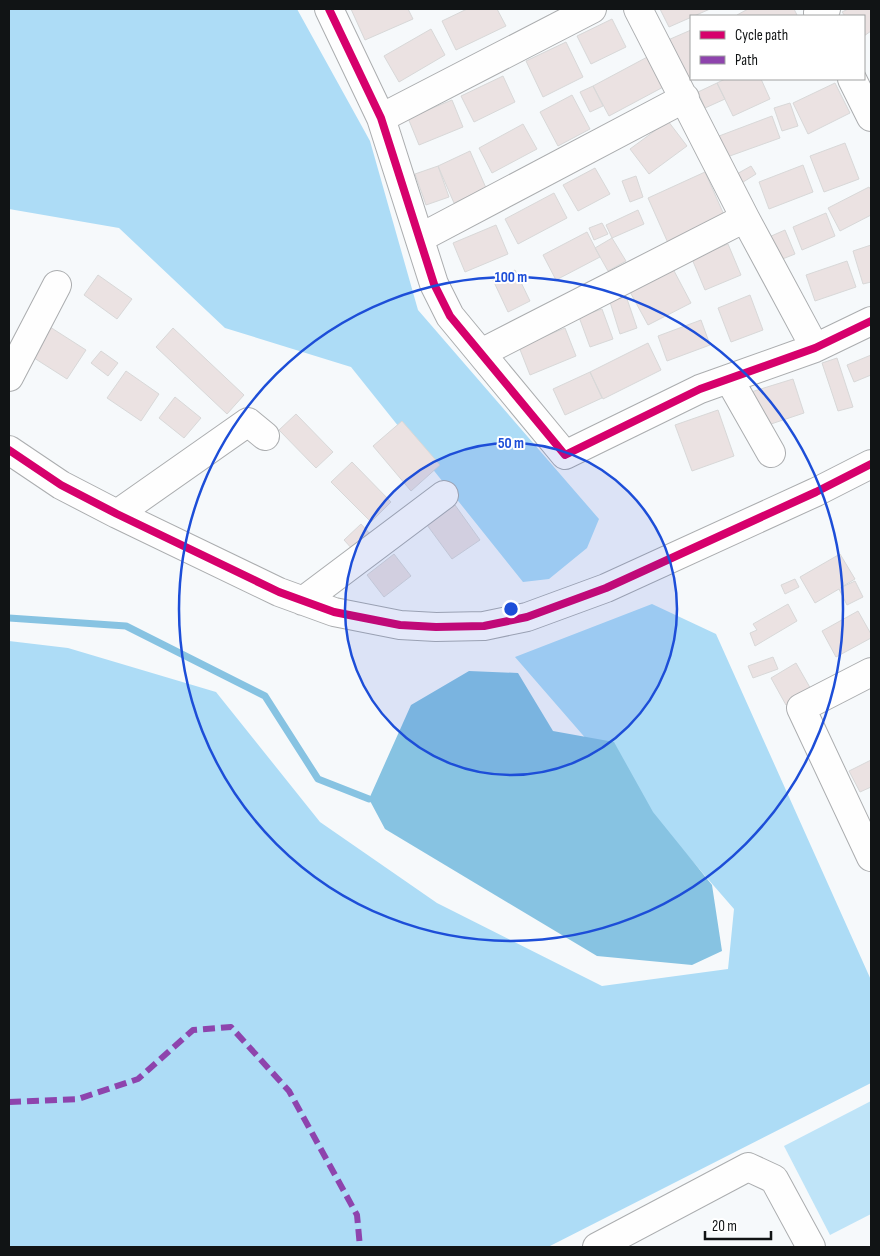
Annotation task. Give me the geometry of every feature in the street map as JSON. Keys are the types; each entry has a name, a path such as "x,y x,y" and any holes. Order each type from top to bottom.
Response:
{"street":[{"path":"329,9 380,118 434,284 450,316 565,456 700,389 816,348 871,321"},
{"path":"380,118 592,9"},
{"path":"638,9 745,218 816,348"},
{"path":"852,80 871,117"},
{"path":"420,238 684,98"},
{"path":"481,353 745,218"},
{"path":"9,377 57,285"},
{"path":"729,379 771,453"},
{"path":"116,514 248,422 265,436"},
{"path":"9,450 60,485 219,565 278,592 334,612 400,625 436,627 484,626 527,617 606,588 816,492 871,464"},
{"path":"816,492 871,482"},
{"path":"303,601 444,496"},
{"path":"871,672 801,708 871,857"},
{"path":"597,1247 748,1167 774,1179 811,1247"}],"shaded area":[{"path":"9,9 297,9 370,141 418,310 599,519 587,548 549,579 523,582 351,367 225,328 119,228 9,209"},
{"path":"652,604 716,634 871,980 871,1083 548,1247 9,1247 9,641 68,648 216,692 320,822 437,903 602,986 728,969 734,909 515,657"},
{"path":"469,671 518,673 553,731 614,742 653,812 712,885 722,951 692,965 597,956 385,829 369,799 411,705"},
{"path":"871,1101 871,1214 830,1235 784,1146"}],"building":[{"path":"351,9 408,9 413,19 365,40"},
{"path":"467,9 497,9 506,26 456,50 442,21"},
{"path":"660,9 710,9 696,15 690,15 690,18 669,27"},
{"path":"748,9 794,9 797,15 737,15"},
{"path":"848,9 871,9 871,31 865,35 865,15 844,15 842,12"},
{"path":"612,19 626,47 591,64 577,36"},
{"path":"431,29 445,55 399,82 384,56"},
{"path":"690,30 690,77 686,79 668,40"},
{"path":"566,42 583,77 543,97 526,61"},
{"path":"651,55 667,85 609,116 593,86"},
{"path":"503,76 515,102 474,122 461,96"},
{"path":"723,80 761,80 770,99 733,116 717,83"},
{"path":"717,83 725,99 705,108 698,92"},
{"path":"835,83 850,113 808,134 793,103"},
{"path":"593,86 603,106 590,112 580,92"},
{"path":"572,95 590,129 558,146 540,112"},
{"path":"452,100 463,127 419,145 408,118"},
{"path":"790,103 798,126 782,131 774,108"},
{"path":"772,116 780,138 727,157 719,136"},
{"path":"668,121 687,146 649,174 630,149"},
{"path":"523,124 537,149 492,173 479,148"},
{"path":"845,143 859,179 824,192 810,156"},
{"path":"470,151 486,188 454,203 438,166"},
{"path":"803,165 813,192 769,209 759,182"},
{"path":"438,166 449,197 426,205 415,174"},
{"path":"751,166 756,174 740,184 735,175"},
{"path":"595,168 610,194 578,211 563,185"},
{"path":"705,172 725,217 668,243 648,198"},
{"path":"636,176 643,197 630,202 622,181"},
{"path":"869,187 871,190 871,215 840,231 828,208"},
{"path":"554,193 567,218 518,244 505,219"},
{"path":"638,210 644,224 612,238 606,225"},
{"path":"826,213 835,236 802,250 793,227"},
{"path":"602,223 608,234 594,240 589,228"},
{"path":"496,225 508,254 465,272 453,243"},
{"path":"785,230 795,254 780,260 769,237"},
{"path":"587,232 600,257 556,280 543,255"},
{"path":"612,238 626,261 608,271 595,248"},
{"path":"728,244 741,275 705,290 692,259"},
{"path":"871,245 871,282 863,284 853,251"},
{"path":"847,261 856,287 815,301 806,275"},
{"path":"672,267 691,303 648,325 629,290"},
{"path":"515,270 530,301 508,312 493,280"},
{"path":"98,275 132,299 117,319 84,295"},
{"path":"750,295 763,330 731,342 718,308"},
{"path":"626,296 637,328 620,334 610,302"},
{"path":"602,309 613,339 590,347 579,317"},
{"path":"701,320 710,345 667,361 658,336"},
{"path":"50,327 86,350 67,379 31,356"},
{"path":"173,328 244,395 227,414 156,347"},
{"path":"565,328 576,356 530,375 519,347"},
{"path":"648,343 661,370 603,399 590,372"},
{"path":"101,351 118,363 108,376 91,363"},
{"path":"871,355 871,375 854,382 847,365"},
{"path":"837,358 853,407 838,411 822,363"},
{"path":"126,371 159,394 141,421 107,398"},
{"path":"590,372 602,398 565,415 553,389"},
{"path":"793,379 804,413 762,427 751,392"},
{"path":"175,397 201,418 184,438 159,418"},
{"path":"718,410 734,456 692,471 675,425"},
{"path":"296,414 333,452 316,468 279,430"},
{"path":"402,421 440,465 411,491 373,446"},
{"path":"352,462 391,502 371,522 331,482"},
{"path":"455,505 480,540 452,559 427,525"},
{"path":"361,524 371,535 354,551 344,540"},
{"path":"394,554 411,576 384,597 367,575"},
{"path":"840,554 855,579 840,588 855,581 863,597 847,605 839,589 815,603 800,577"},
{"path":"795,579 799,587 785,594 781,585"},
{"path":"788,604 797,621 755,646 750,633 757,630 753,624"},
{"path":"858,611 871,634 871,638 836,657 822,631"},
{"path":"773,657 778,669 753,678 748,666"},
{"path":"796,663 812,691 786,705 771,678"},
{"path":"871,760 871,787 860,792 849,771"}],"waterway":[{"path":"9,618 126,626 265,696 318,779 369,799"}],"marked path":[{"path":"9,1102 78,1099 138,1079 193,1030 231,1027 289,1091 357,1215 360,1247"}],"cycle path":[{"path":"329,9 381,118 434,284 450,316 565,455 700,389 815,348 871,321"},
{"path":"9,450 61,485 279,592 334,612 400,625 436,627 484,626 527,617 606,588 816,492 871,464"}]}
